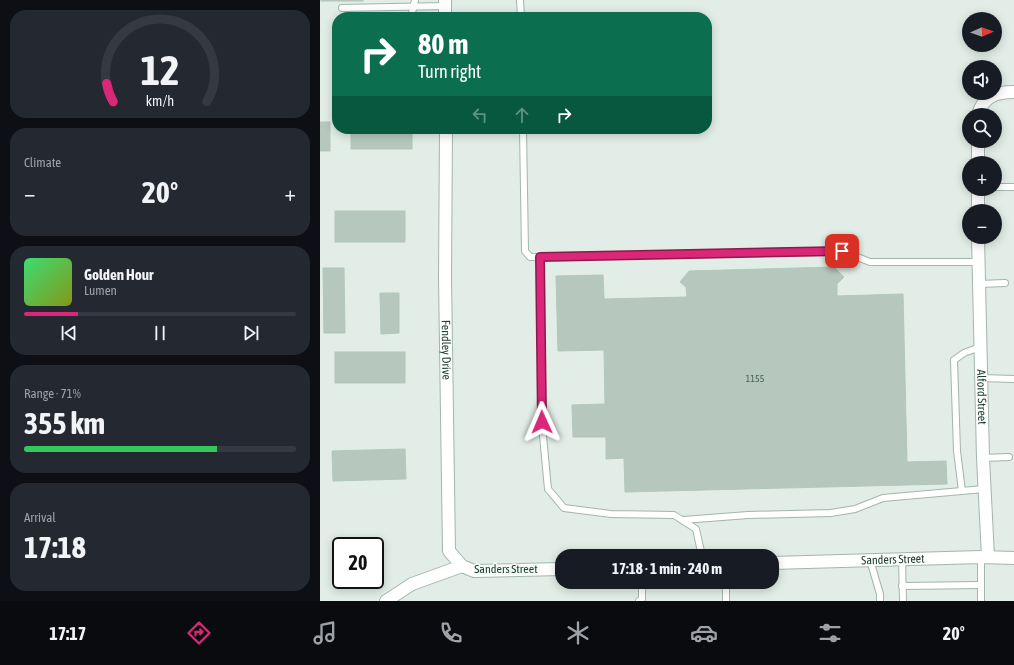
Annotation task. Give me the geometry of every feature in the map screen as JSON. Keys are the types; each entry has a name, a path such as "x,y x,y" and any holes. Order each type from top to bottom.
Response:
{"street":[{"path":"980,108 981,104 988,98 1008,92"},
{"name":"Fendley Drive","path":"446,134 448,534 449,551 462,566"},
{"name":"Alford Street","path":"978,244 984,489 984,557"},
{"name":"Sanders Street","path":"779,563 984,557 1014,558"},
{"name":"Sanders Street","path":"386,601 412,584 462,566 474,571 555,569"}],"lane":[{"path":"520,0 521,12"},
{"path":"342,8 415,3 445,8"},
{"path":"523,134 525,251 528,257 842,251 870,262 979,262"},
{"path":"1002,187 1014,187"},
{"path":"540,257 543,436 548,489 564,508 611,514 674,515 696,530 700,549"},
{"path":"979,284 1005,283"},
{"path":"962,490 957,444 954,360 964,353 980,347"},
{"path":"981,378 1014,379"},
{"path":"983,458 1009,457"},
{"path":"683,520 748,515 831,512 855,509 883,498 984,489"},
{"path":"982,601 981,585 984,557"},
{"path":"902,559 903,601"},
{"path":"870,560 880,594 880,601"},
{"path":"902,586 981,585"},
{"path":"641,600 642,589"},
{"path":"726,589 726,601"}],"building":[{"path":"363,0 363,1 321,1"},
{"path":"320,122 330,122 330,151 320,151"},
{"path":"351,134 412,134 412,149 351,149"},
{"path":"335,211 405,211 405,242 335,242"},
{"path":"834,267 844,277 837,284 837,296 903,294 907,462 946,461 947,484 625,492 624,458 606,459 606,437 573,437 572,405 605,404 604,350 558,351 556,276 603,275 604,299 687,297 686,287 680,282 689,271"},
{"path":"323,268 344,268 345,333 324,333"},
{"path":"380,293 399,293 399,333 381,334"},
{"path":"335,352 405,352 405,383 335,383"},
{"path":"405,449 406,479 333,481 332,451"}],"route":[{"path":"542,422 540,257 842,251"}]}
